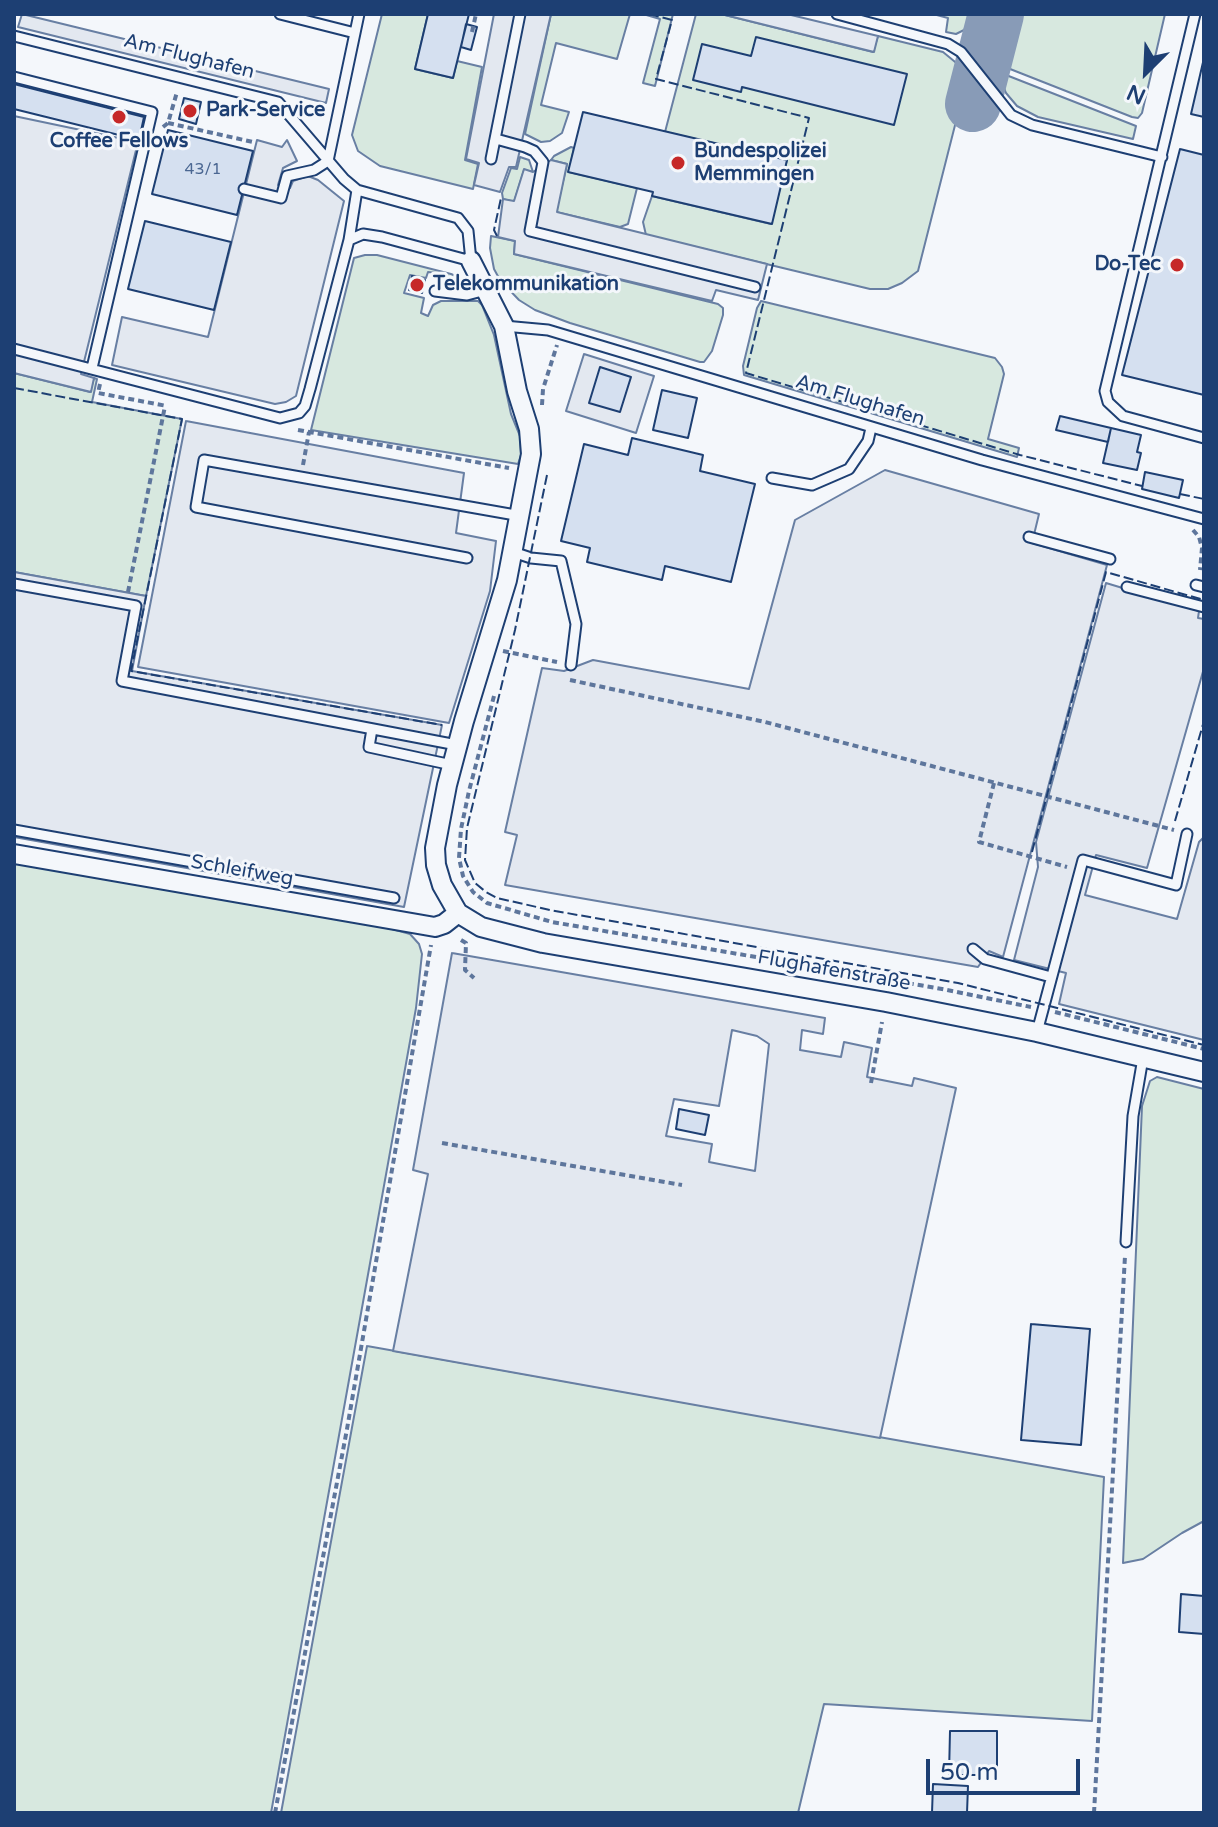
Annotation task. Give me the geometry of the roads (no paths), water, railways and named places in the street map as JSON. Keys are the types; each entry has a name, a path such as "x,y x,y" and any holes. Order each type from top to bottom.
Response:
{"street":[{"name":"Am Flughafen","path":"458,913 442,885 435,848 457,745 496,650 521,516 531,441 504,326 471,261"},
{"name":"Schleifweg","path":"14,854 435,927 458,913"},
{"name":"Flughafenstraße","path":"458,913 481,927 543,943 886,1002 1037,1032 1204,1072"}],"lane":[{"path":"280,14 355,33"},
{"path":"244,189 281,198 287,176 314,170 328,161 359,14"},
{"path":"491,159 520,14"},
{"path":"837,14 948,44 961,52 1011,115 1032,125 1162,157"},
{"path":"1195,14 1105,391 1108,402 1123,416 1204,438"},
{"name":"Am Flughafen","path":"14,36 278,102 357,190 458,218 468,231 471,261"},
{"path":"14,77 152,112 98,370"},
{"path":"496,139 534,151 543,162 530,231 755,287"},
{"path":"14,349 280,418 299,413 305,406 349,240 357,190"},
{"path":"349,240 363,234 382,237 471,261"},
{"path":"435,291 467,295 486,290"},
{"name":"Am Flughafen","path":"504,326 548,330 871,428 1204,519"},
{"path":"772,478 812,485 849,469 868,441 871,428"},
{"path":"467,558 196,507 204,460 521,516"},
{"path":"1029,537 1110,559"},
{"path":"513,552 531,558 561,561 576,624 571,665"},
{"path":"14,584 136,606 122,681 457,745"},
{"path":"1127,587 1204,607"},
{"path":"372,729 369,747 452,765"},
{"path":"14,830 394,898"},
{"path":"1037,1032 1083,860 1176,885 1187,834"},
{"path":"973,949 985,959 1051,977"},
{"path":"1126,1242 1133,1116 1143,1058"}],"place":[{"name":"Park-Service","path":"190,111"},
{"name":"Coffee Fellows","path":"119,117"},
{"name":"Bundespolizei Memmingen","path":"678,163"},
{"name":"Do-Tec","path":"1177,265"},
{"name":"Telekommunikation","path":"417,285"}]}
